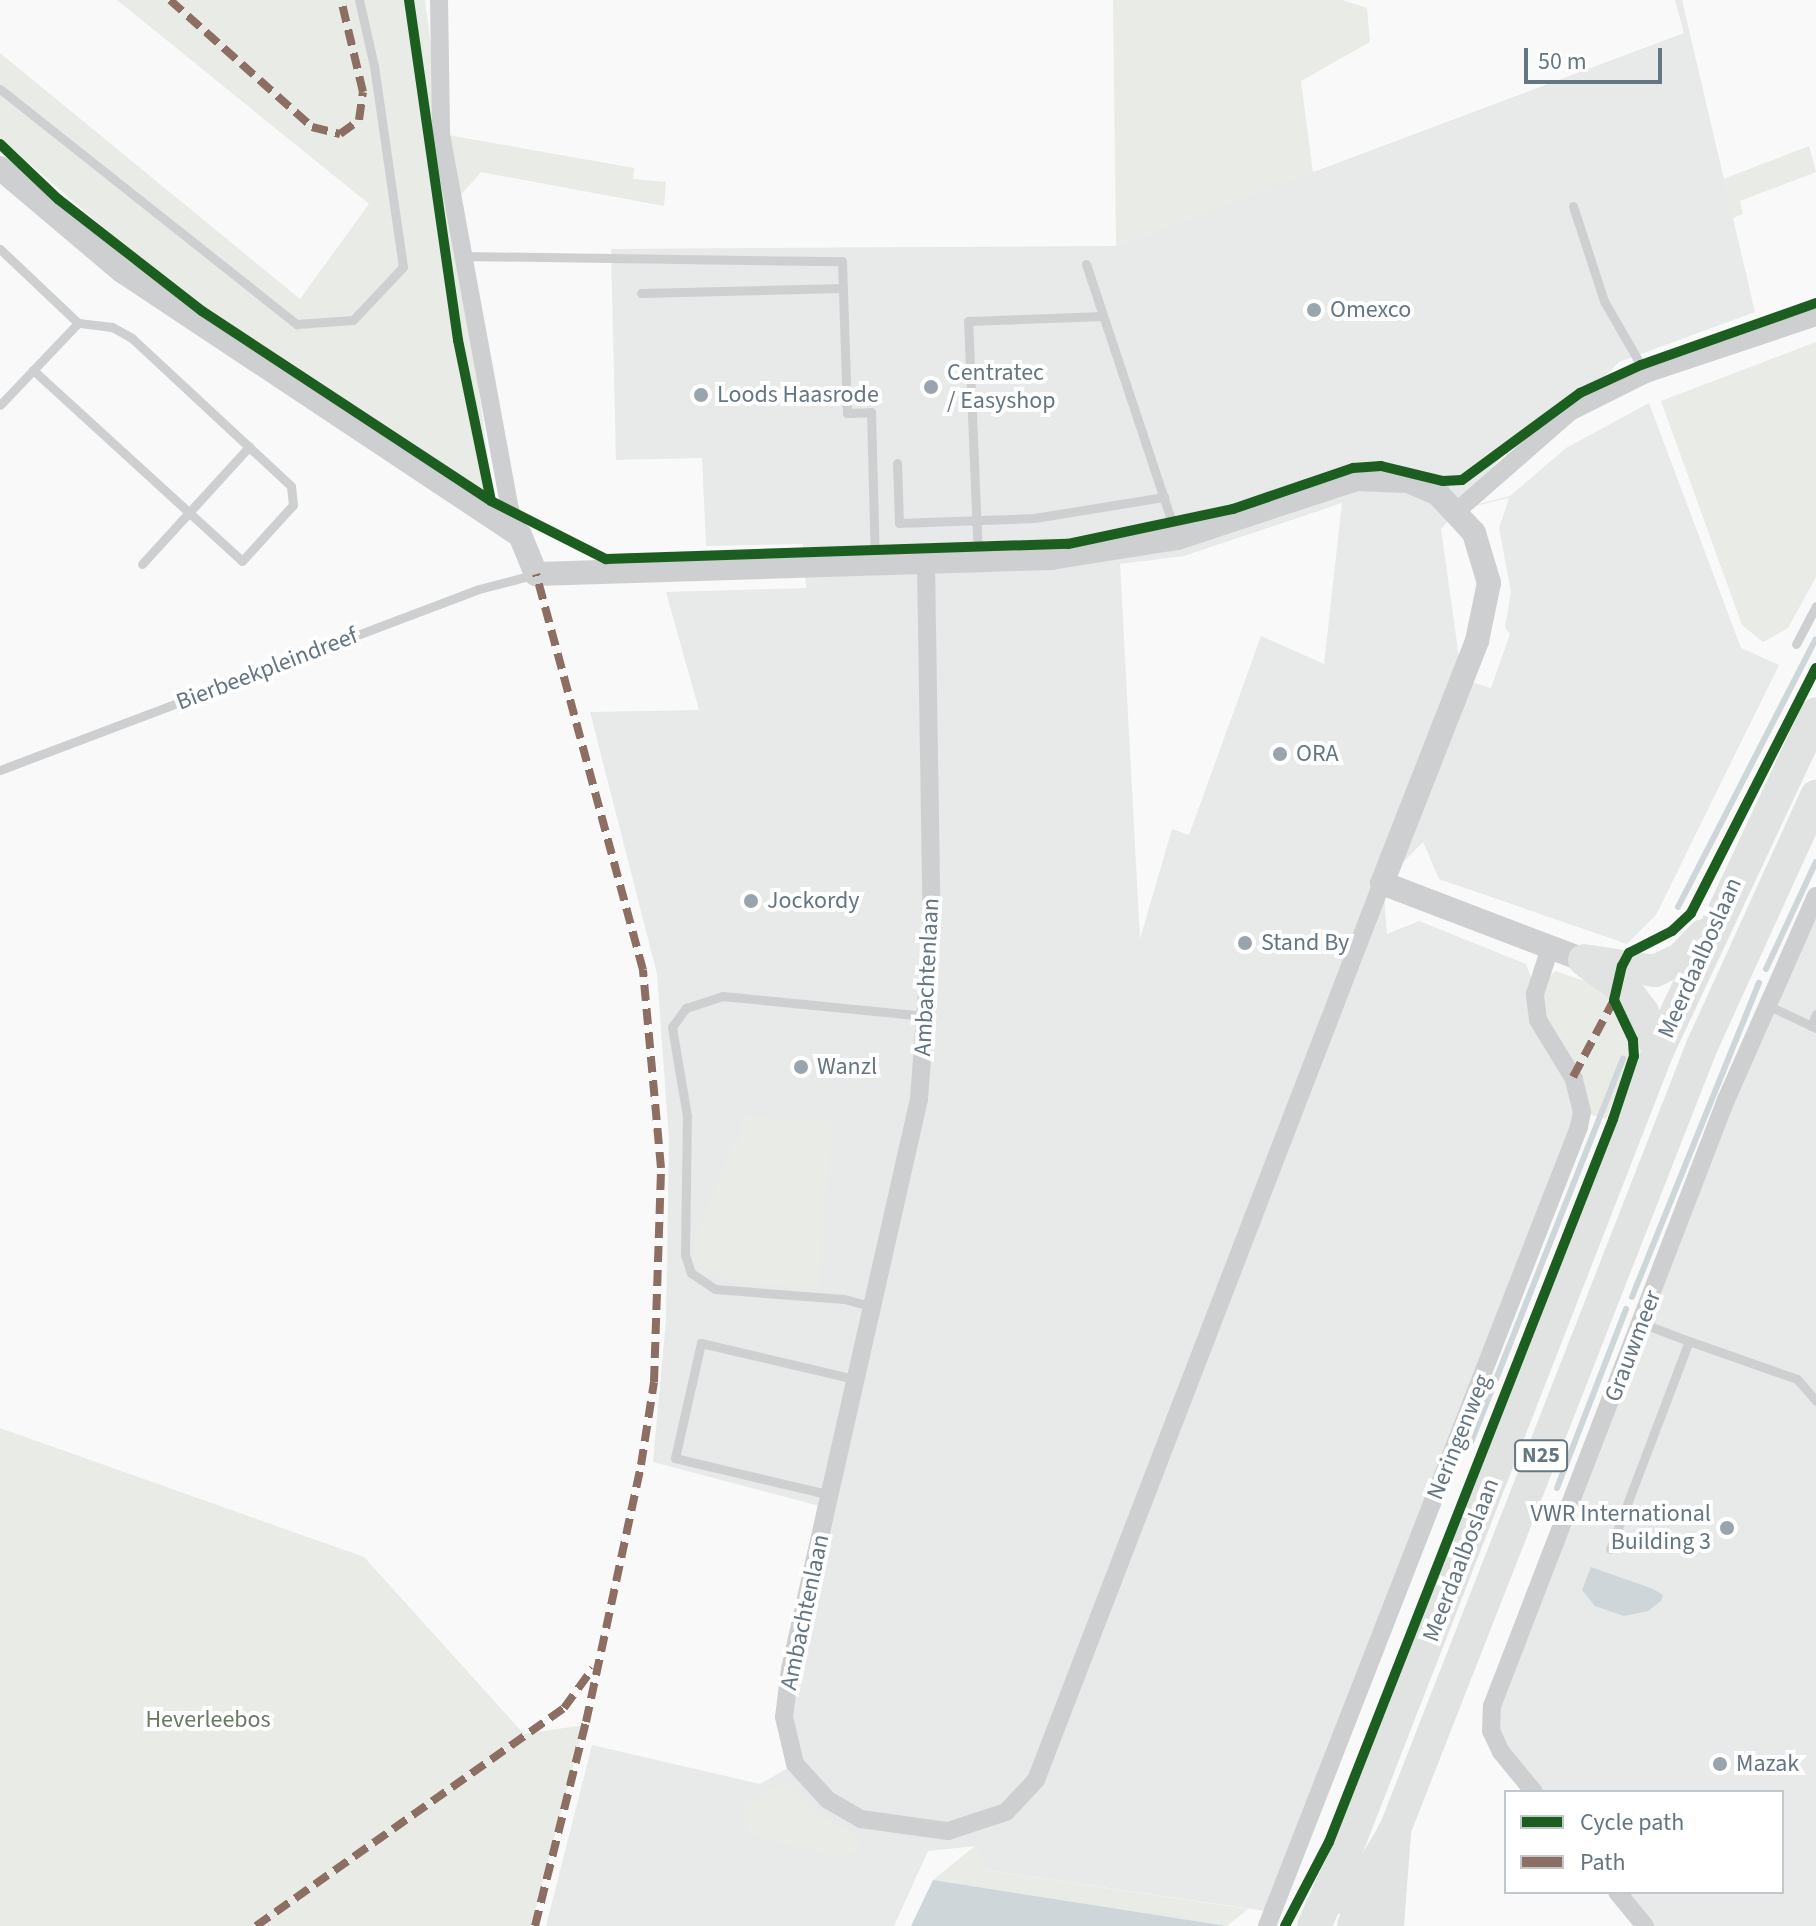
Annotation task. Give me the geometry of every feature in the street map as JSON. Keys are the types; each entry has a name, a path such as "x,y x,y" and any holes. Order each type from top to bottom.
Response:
{"highway":[{"name":"Meerdaalboslaan","path":"1353,1926 1371,1870 1394,1832 1399,1769 1658,1051 1714,923 1816,713"},
{"name":"Meerdaalboslaan","path":"1327,1926 1337,1875 1399,1769 1702,1046 1816,796"},
{"path":"1655,971 1680,959 1714,923"},
{"path":"1584,960 1655,971 1687,985 1702,1046"},
{"path":"1584,960 1627,991 1643,1012 1658,1051"},
{"path":"1387,1926 1394,1832"},
{"path":"1314,1926 1337,1875"}],"street":[{"path":"439,0 441,134 510,510 536,574"},
{"path":"0,168 122,271 520,535"},
{"path":"1458,510 1570,412 1646,374 1816,317"},
{"name":"Ambachtenlaan","path":"536,574 1051,558 1177,538 1356,479 1408,481 1438,494 1458,510 1484,557 1489,583 1483,620 1055,1736 1036,1780 1006,1812 948,1831 861,1819 828,1800 795,1764 784,1717 790,1669 919,1099 928,1017 932,926 926,564"},
{"path":"1382,883 1584,960"},
{"name":"Grauwmeer","path":"1532,1790 1501,1752 1491,1731 1492,1706 1767,1005 1816,896"},
{"name":"Neringenweg","path":"1267,1926 1579,1127 1582,1112 1574,1079 1538,1020 1535,994 1550,948"},
{"path":"1619,1894 1645,1926"}],"lane":[{"path":"0,89 297,324 353,320 403,267 374,66 359,0"},
{"path":"1573,206 1604,301 1646,374"},
{"path":"0,249 78,323 112,327 132,338 291,486 293,505 242,561 33,370"},
{"path":"463,256 842,261 847,413 871,412 876,564"},
{"path":"1086,264 1177,538"},
{"path":"641,293 843,288"},
{"path":"978,561 968,321 1103,316"},
{"path":"0,405 78,323"},
{"path":"142,564 249,447"},
{"path":"897,463 899,523 977,521 1097,511 1164,497"},
{"name":"Bierbeekpleindreef","path":"0,770 479,589 536,574"},
{"path":"1796,644 1816,606"},
{"path":"874,1307 844,1299 715,1289 691,1273 685,1255 687,1116 672,1027 686,1008 722,996 928,1017"},
{"path":"1767,1005 1814,1027 1816,1014"},
{"path":"1641,1323 1797,1379 1816,1401"},
{"path":"1610,1549 1689,1341"},
{"path":"831,1495 675,1458 701,1343 858,1379"}],"shaded area":[{"path":"1675,0 1682,0 1755,312 1619,362 1570,412 1510,446 1459,509 1510,496 1566,448 1649,403 1741,648 1779,665 1656,915 1627,944 1439,879 1423,842 1383,883 1387,934 1419,921 1526,964 1582,1112 1272,1912 985,1870 976,1846 928,1851 894,1926 546,1926 592,1745 760,1784 795,1764 784,1717 827,1508 653,1462 666,1320 669,1140 657,974 590,712 699,710 666,592 806,588 803,544 706,546 702,458 616,460 611,249 1116,246 1684,33","holes":["1509,498 1499,528 1511,592 1505,628 1510,634 1491,688 1462,679 1441,529 1458,510","1342,503 1324,664 1261,636 1189,835 1172,829 1140,939 1120,564 1184,556"]},
{"path":"1816,914 1816,1926 1645,1926 1619,1894 1784,1894 1784,1790 1532,1790 1501,1752 1492,1706 1734,1101"},
{"path":"1591,1567 1653,1589 1663,1595 1661,1601 1648,1611 1624,1616 1595,1606 1582,1590"},
{"path":"933,1880 1227,1926 911,1926"}],"green space":[{"path":"117,0 425,0 442,134 634,168 633,179 666,182 664,206 481,172 454,203 493,497 171,286 0,138 0,53 300,299 369,204"},
{"path":"1113,0 1342,0 1367,8 1370,42 1301,81 1313,173 1116,246"},
{"path":"1809,146 1816,172 1740,201 1743,214 1733,218 1723,179"},
{"path":"1816,342 1816,577 1788,628 1763,642 1742,625 1661,401"},
{"path":"1555,971 1609,989 1614,1013 1628,1038 1631,1056 1606,1119 1582,1112 1535,994"},
{"path":"742,1115 833,1122 818,1289 725,1280 699,1266 693,1241 731,1149 741,1138"},
{"name":"Heverleebos","path":"0,1428 364,1557 524,1734 584,1725 531,1926 0,1926"},
{"path":"780,1784 791,1786 813,1810 858,1836 858,1851 841,1857 763,1839 748,1831 742,1815 745,1804"},
{"path":"976,1845 985,1870 1248,1909 1227,1926 933,1880"}],"waterway":[{"path":"1678,907 1816,639"},
{"path":"1766,969 1816,862"},
{"path":"1632,1297 1759,983"},
{"path":"1468,1450 1623,1059"},
{"path":"1557,1488 1626,1309"}],"marked path":[{"path":"170,0 312,127 340,134 359,120 363,92 341,0"},
{"path":"535,1926 586,1722 641,1465 654,1382 661,1168 643,970 536,574"},
{"path":"1573,1077 1614,1000"},
{"path":"256,1926 564,1708 593,1668"}],"cycle path":[{"path":"409,0 458,340 491,501"},
{"path":"0,144 58,199 202,311 491,501 606,559 1068,544 1233,509 1353,468 1381,466 1443,481 1462,480 1580,393 1641,365 1816,303"},
{"path":"1285,1926 1329,1842 1613,1119 1634,1056 1633,1040 1614,1000 1622,966 1629,953 1672,931 1691,913 1816,668"}],"place":[{"name":"Omexco","path":"1314,310"},
{"name":"Centratec / Easyshop","path":"931,387"},
{"name":"Loods Haasrode","path":"701,395"},
{"name":"ORA","path":"1280,754"},
{"name":"Jockordy","path":"751,901"},
{"name":"Stand By","path":"1245,943"},
{"name":"Wanzl","path":"801,1067"},
{"name":"VWR International Building 3","path":"1727,1528"},
{"name":"Mazak","path":"1720,1764"}]}
